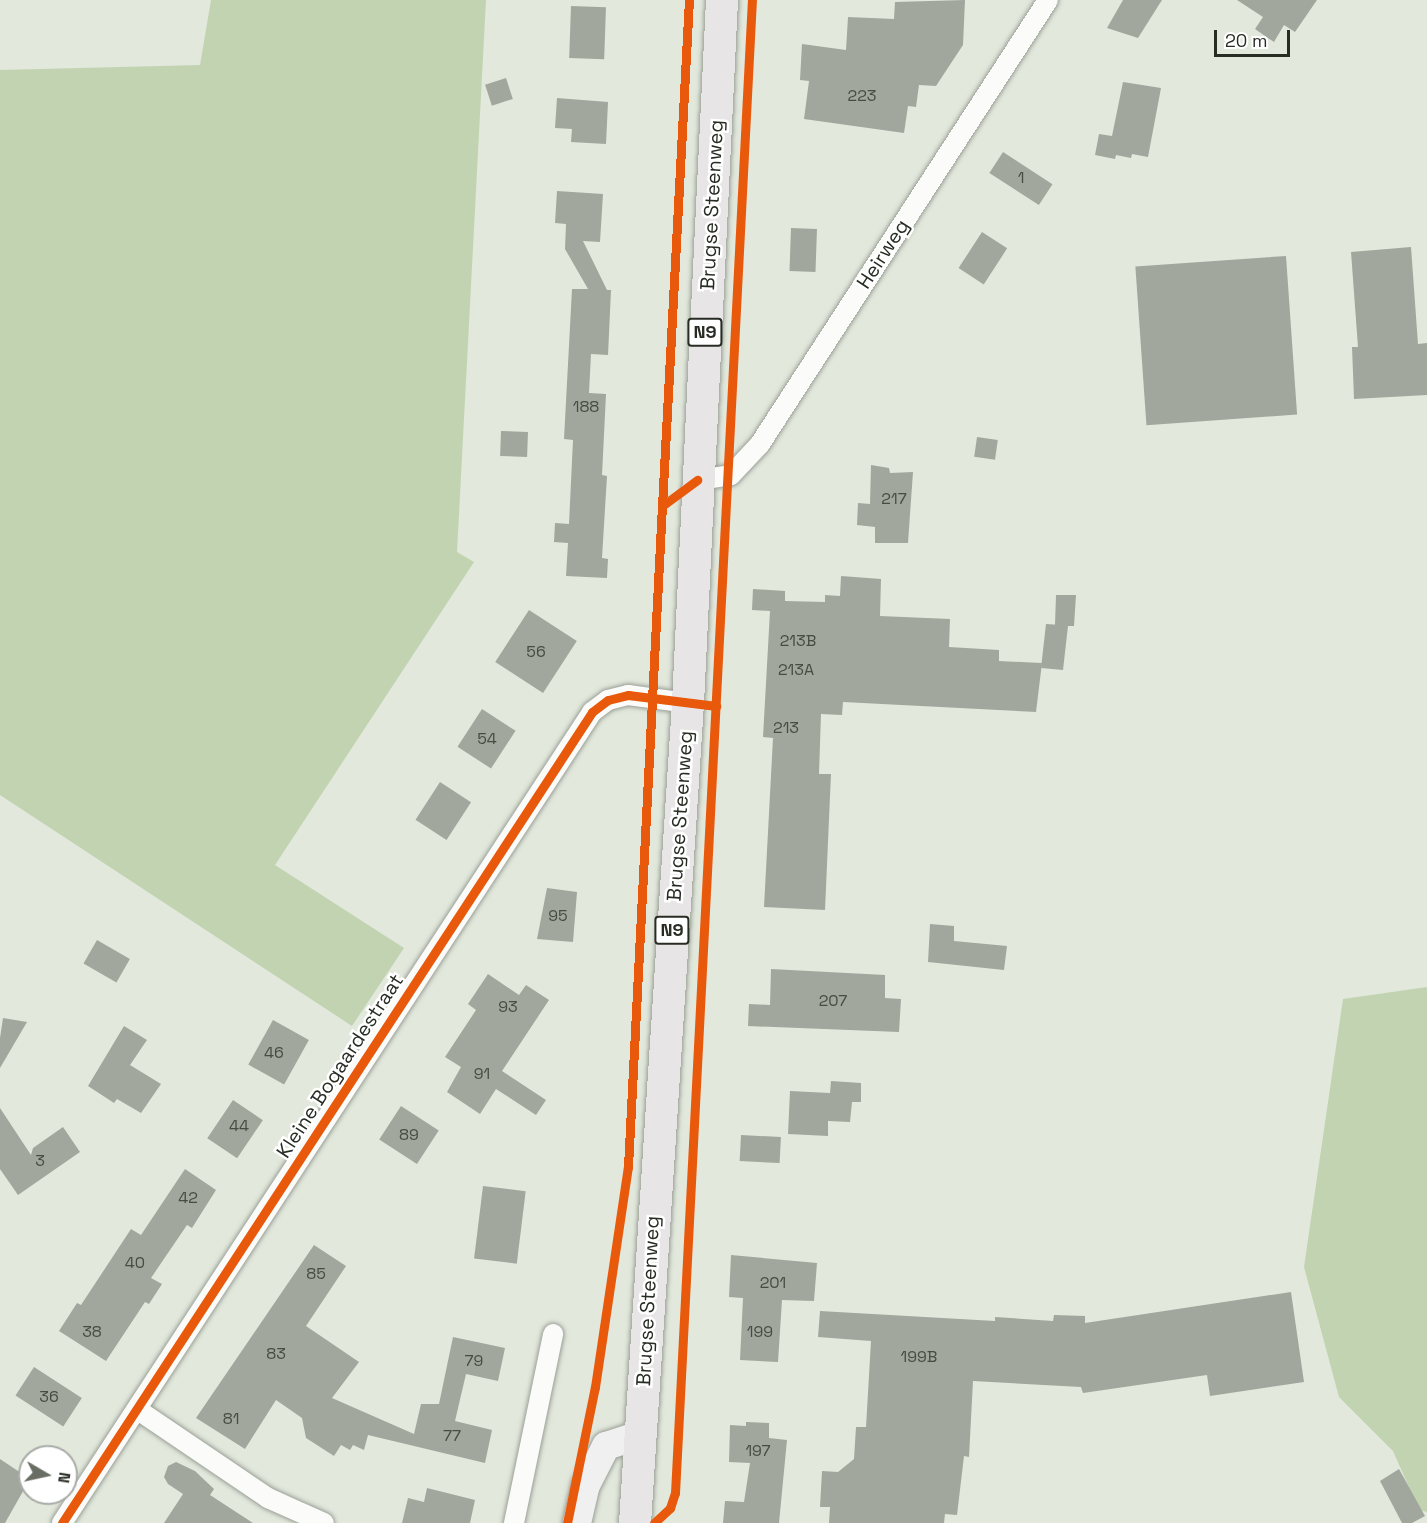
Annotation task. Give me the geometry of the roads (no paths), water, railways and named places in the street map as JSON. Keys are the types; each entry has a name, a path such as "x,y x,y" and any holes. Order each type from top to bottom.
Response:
{"main road":[{"name":"Brugse Steenweg","path":"635,1523 688,704 697,480 722,0"},
{"path":"577,1523 586,1485 606,1446 640,1435"}],"street":[{"name":"Heirweg","path":"697,480 731,475 760,444 1048,0"},
{"name":"Kleine Bogaardestraat","path":"62,1523 138,1410 592,712 608,700 628,695 688,704"},
{"path":"514,1523 553,1334"},
{"path":"138,1410 268,1498 324,1523"}]}
